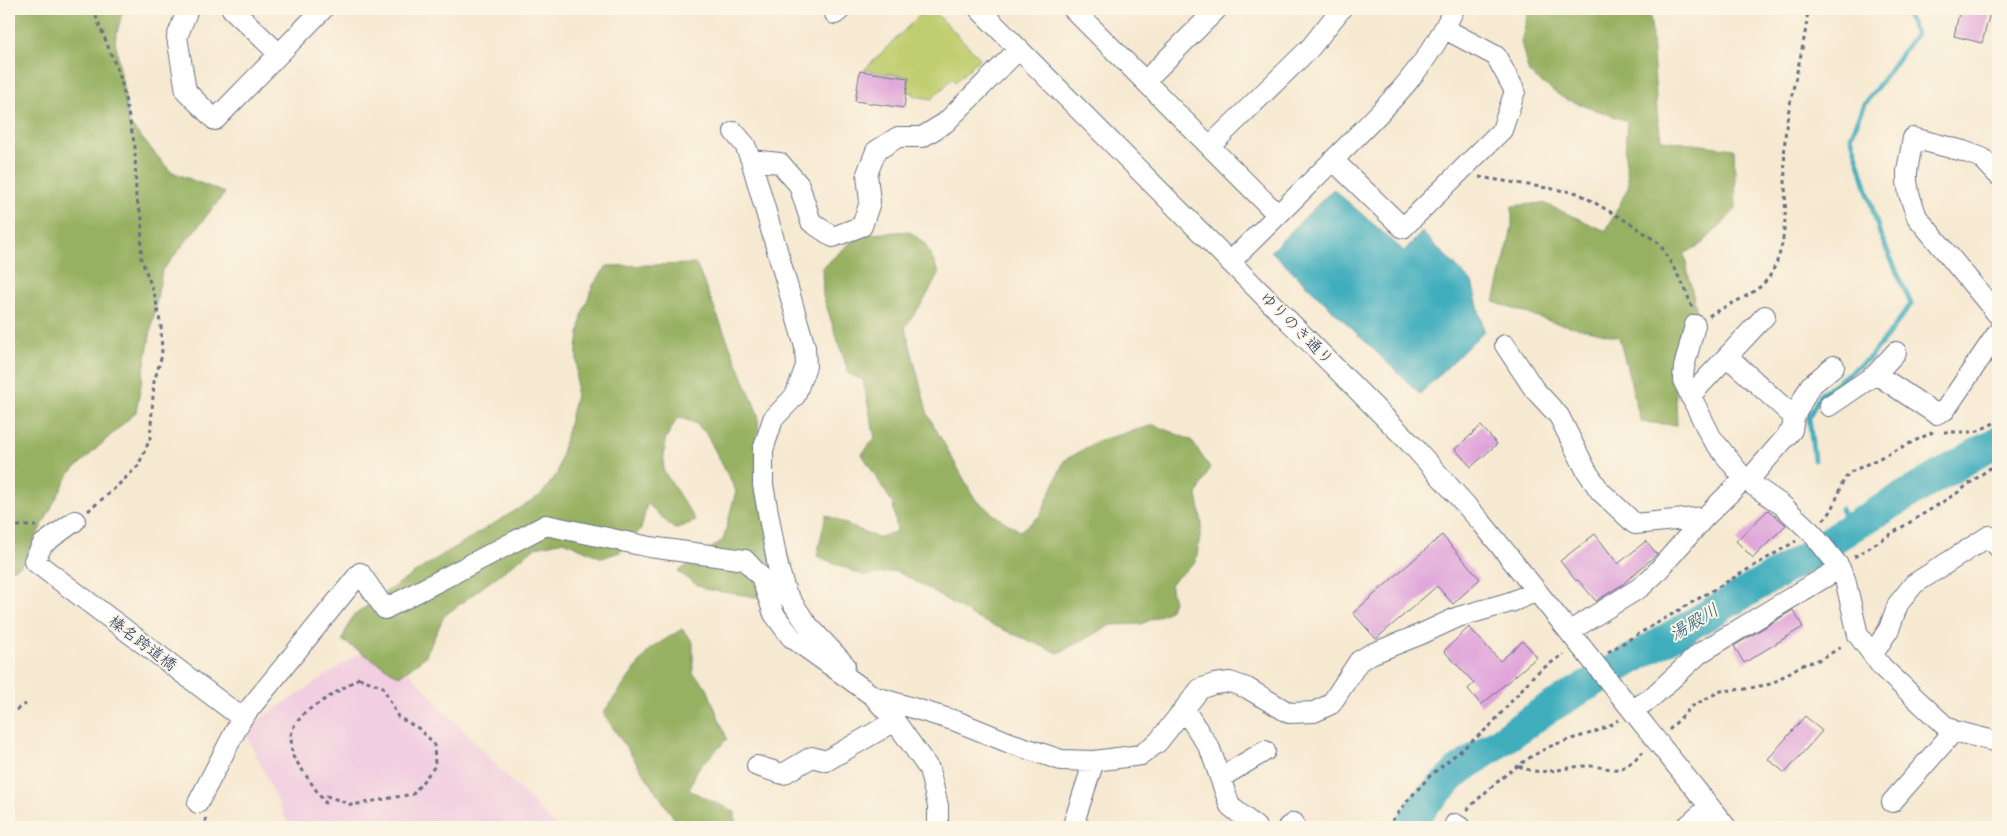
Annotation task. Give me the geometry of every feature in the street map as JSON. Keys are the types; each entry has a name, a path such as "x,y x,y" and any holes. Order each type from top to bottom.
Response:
{"street":[{"path":"188,9 177,37 186,91 215,120 322,9"},
{"path":"232,9 279,54"},
{"name":"ゆりのき通り","path":"980,9 1419,452 1482,523 1575,638 1602,658 1632,710 1659,744"},
{"path":"1145,81 1217,9"},
{"path":"1210,146 1311,47 1341,9"},
{"path":"1231,261 1401,92 1421,66 1445,29 1454,9"},
{"path":"1081,11 1145,81 1278,215"},
{"path":"1333,160 1403,228 1502,130 1514,91 1496,56 1445,29"},
{"path":"751,160 780,163 800,185 812,222 833,237 862,226 870,202 867,174 876,151 898,137 922,137 944,123 1020,49"},
{"path":"734,132 745,145 751,160 803,338 806,357 806,366 795,396 773,419 763,450 764,485 778,567 786,593 806,623 895,721 929,769 938,806 938,827"},
{"path":"1998,175 1982,158 1973,154 1913,138 1907,181 1916,217 1998,315"},
{"path":"1690,396 1765,316"},
{"path":"1696,325 1684,366 1683,380 1711,437 1732,467 1746,480 1772,496 1811,532 1839,566 1851,598 1858,635 1882,667 1944,725 1954,731 1998,742"},
{"path":"1876,374 1936,414 1940,414 1945,410 1998,332"},
{"path":"1505,345 1534,389 1559,416 1586,470 1600,491 1635,524 1705,517"},
{"path":"1829,406 1876,374 1896,352"},
{"path":"1728,357 1794,417"},
{"path":"1575,638 1641,587 1655,574 1705,517 1746,480 1792,430 1794,417 1810,386 1834,366"},
{"name":"榛名跨道橋","path":"75,521 43,544 34,560 240,716"},
{"path":"198,803 240,716 360,573 385,609 546,525 650,547 745,560 761,577 774,614 792,637 873,696 956,721 1010,743 1062,760 1094,762 1141,755 1158,742 1200,689 1214,684 1230,682 1247,688 1289,713 1314,712 1330,704 1359,661 1371,654 1458,617 1511,602 1538,591"},
{"path":"1873,654 1889,629 1898,604 1914,584 1989,536 1998,547"},
{"path":"1632,710 1650,699 1700,653 1839,566"},
{"path":"1184,709 1210,749 1230,806 1256,827"},
{"path":"757,766 782,774 812,757 826,760 895,721"},
{"path":"1892,802 1954,731"},
{"path":"1659,744 1726,827"},
{"path":"1220,778 1266,751"},
{"path":"1080,827 1074,822 1094,762"},
{"path":"1686,827 1709,806"}],"path":[{"path":"93,9 121,79 135,147 136,197 142,218 141,258 155,296 161,327 162,356 154,382 150,438 138,466"},
{"path":"1460,171 1485,179 1578,193 1633,225 1660,244 1685,288 1696,325 1721,308 1758,289 1769,277 1780,253 1786,216 1784,160 1786,128 1808,9"},
{"path":"1602,658 1811,532 1830,515 1842,481 1857,468 1926,435 1939,431 1976,432 1998,421"},
{"path":"1839,566 1957,493 1998,462"},
{"path":"1519,766 1539,773 1584,766 1617,769 1659,744 1691,707 1721,691 1771,684 1800,666 1831,655 1858,635"},
{"path":"1387,827 1408,799 1430,776 1490,726 1535,674 1575,638"},
{"path":"359,678 383,687 398,717 418,728 434,743 435,766 413,794 352,805 327,796 325,803 292,755 291,734 294,726 305,712 359,678"},
{"path":"9,714 26,704"},
{"path":"1457,826 1476,801 1519,766 1543,750 1612,724 1632,710"}],"shaded area":[{"path":"379,640 493,762 557,827 290,827 244,730"}],"green space":[{"path":"9,9 123,9 115,40 129,123 170,171 225,193 162,271 136,412 69,474 21,565 9,571"},
{"path":"926,9 932,9 980,58 955,82 952,79 932,99 914,96 914,93 908,92 909,77 864,70"},
{"path":"1529,9 1650,9 1657,113 1661,140 1734,149 1736,209 1703,243 1684,254 1697,313 1677,357 1675,380 1677,425 1641,422 1619,337 1552,322 1494,302 1512,228 1512,206 1543,203 1606,231 1629,186 1625,157 1627,121 1563,98 1529,73 1521,42"},
{"path":"909,231 925,244 939,273 923,302 905,327 928,415 975,499 997,517 1020,531 1040,516 1064,461 1097,441 1154,425 1191,440 1210,468 1197,494 1202,524 1196,561 1170,584 1174,602 1168,612 1141,624 1111,625 1058,653 976,618 896,571 865,576 817,556 826,515 878,538 897,531 893,504 862,454 875,438 863,380 849,374 823,296 822,268 859,235"},
{"path":"696,264 758,414 761,507 793,564 783,601 704,589 678,572 723,540 736,491 706,433 695,423 678,417 665,440 663,470 696,521 674,529 647,503 641,529 620,552 602,558 564,541 536,547 444,616 425,657 399,676 342,640 352,617 439,557 541,495 557,474 576,395 577,348 582,315 593,285 607,266"},
{"path":"682,629 693,642 693,673 706,686 727,739 697,770 689,790 735,812 735,827 673,827 676,821 603,713 650,649"}],"water":[{"path":"1333,189 1404,251 1422,232 1472,282 1484,331 1420,394 1271,251"}],"building":[{"path":"1960,9 1991,9 1982,43 1954,36"},
{"path":"860,71 908,78 904,108 855,101"},
{"path":"1481,426 1497,444 1471,467 1455,449"},
{"path":"1768,510 1786,525 1753,558 1736,541"},
{"path":"1595,534 1618,564 1646,541 1657,554 1623,584 1596,601 1560,561"},
{"path":"1442,535 1480,579 1453,604 1437,586 1376,639 1353,613"},
{"path":"1793,610 1803,627 1744,663 1734,646"},
{"path":"1469,627 1500,661 1523,641 1537,657 1481,705 1468,689 1474,683 1444,651"},
{"path":"1805,716 1822,731 1785,773 1768,759"}],"waterway":[{"path":"1814,460 1809,417 1820,395 1869,358 1911,304 1880,234 1851,136 1865,104 1916,34 1904,9"},
{"name":"湯殿川","path":"1409,827 1426,802 1458,771 1544,711 1998,441"},
{"path":"1841,509 1850,528"}]}
